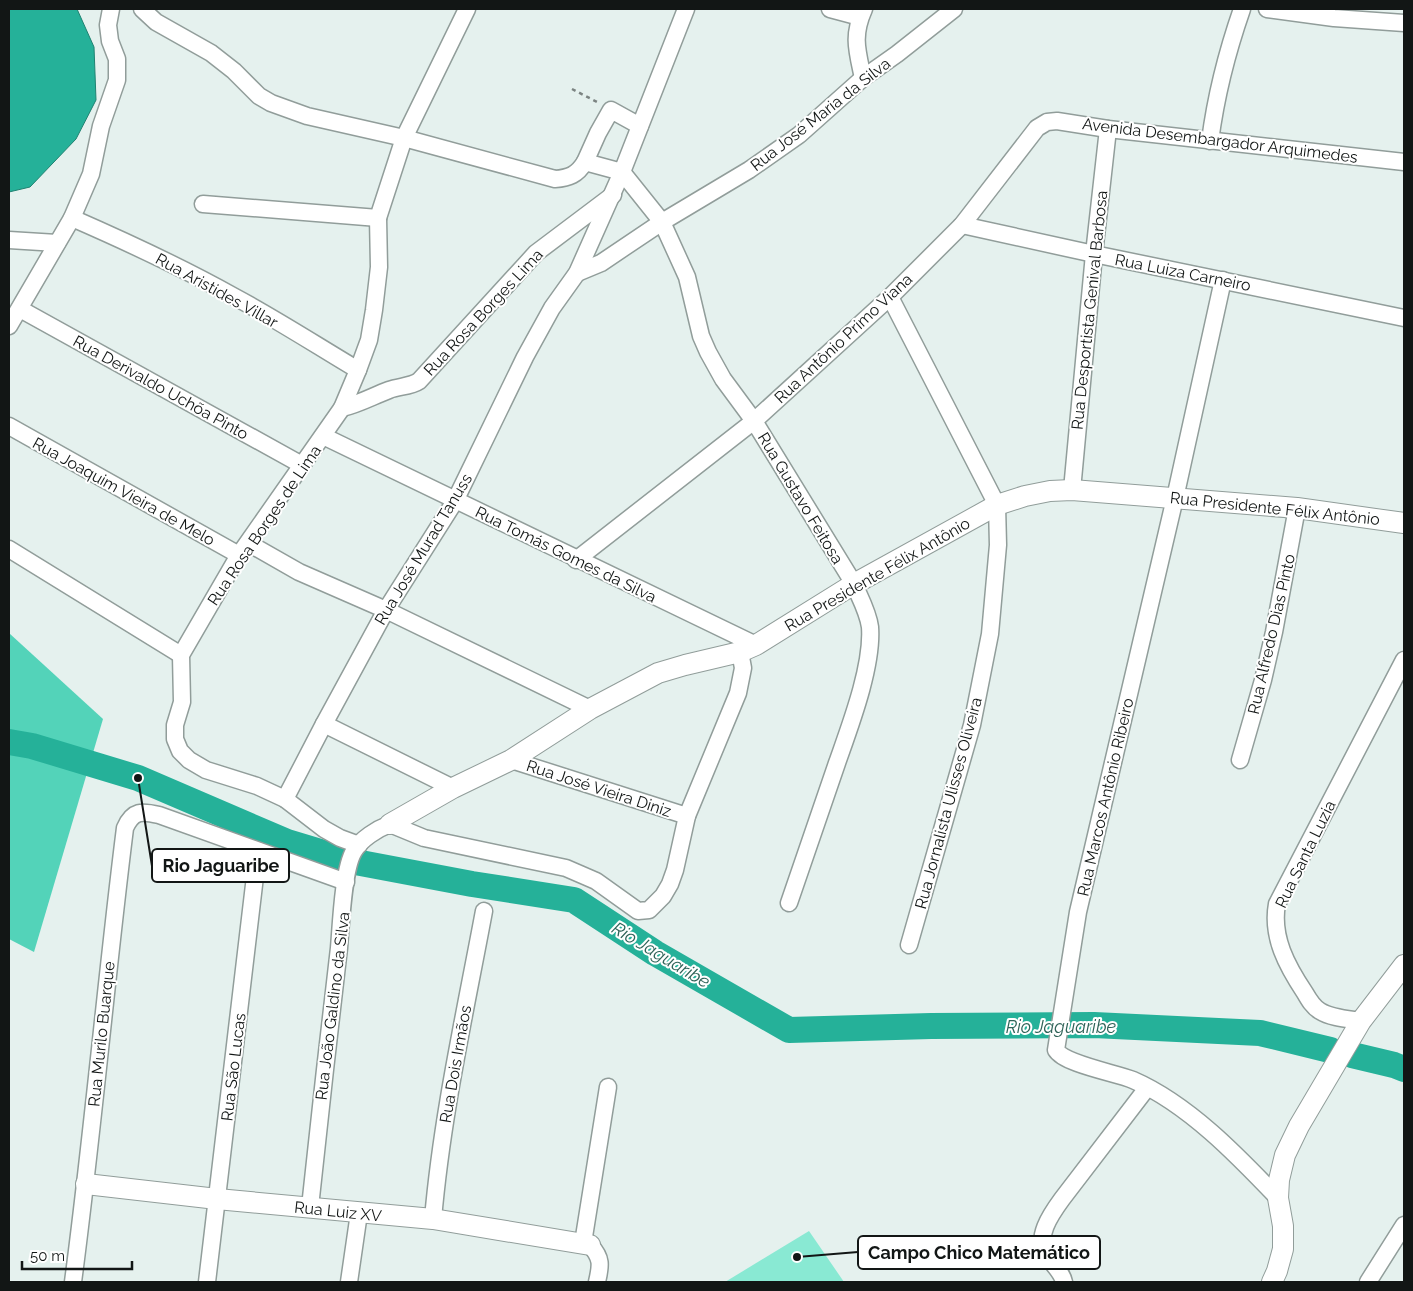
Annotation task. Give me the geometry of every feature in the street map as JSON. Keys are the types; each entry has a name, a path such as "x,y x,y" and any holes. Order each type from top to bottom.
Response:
{"street":[{"path":"9,326 72,218 91,174 101,126 117,80 117,59 110,42 108,25 112,9"},
{"path":"142,9 156,15 211,54 234,71 260,96 271,103 330,122 404,138 555,179 575,175 585,162 611,110 640,126"},
{"name":"Rua Rosa Borges de Lima","path":"181,655 244,549 342,408 369,340 379,267 378,218 404,138 467,9"},
{"name":"Rua José Murad Tanuss","path":"285,799 386,610 455,501 525,357 552,308 577,274 613,195 686,9"},
{"path":"830,9 862,13 856,32 856,46 863,78"},
{"name":"Rua José Maria da Silva","path":"577,274 601,263 662,222 749,170 799,134 863,78 954,9"},
{"path":"1210,141 1218,93 1229,47 1242,9"},
{"path":"1267,9 1334,18 1404,24"},
{"name":"Avenida Desembargador Arquimedes","path":"1037,128 1047,122 1057,121 1108,129 1404,162"},
{"name":"Rua Antônio Primo Viana","path":"576,560 754,421 890,297 962,225 1037,128"},
{"name":"Rua Desportista Genival Barbosa","path":"1072,490 1094,254 1108,129"},
{"path":"585,162 622,172"},
{"name":"Rua Gustavo Feitosa","path":"622,172 662,222 687,276 701,336 708,352 723,379 754,421 854,584 870,626 870,644 862,686 789,903"},
{"name":"Rua Rosa Borges Lima","path":"342,408 388,390 419,381 536,253 613,195"},
{"path":"202,204 378,218"},
{"name":"Rua Aristides Villar","path":"72,218 147,251 236,297 358,370"},
{"name":"Rua Luiza Carneiro","path":"962,225 1404,318"},
{"path":"9,240 57,244"},
{"name":"Rua Marcos Antônio Ribeiro","path":"1223,280 1175,498 1078,912 1056,1050 1061,1057 1114,1073 1147,1088 1187,1112 1249,1168 1278,1198"},
{"name":"Rua Jornalista Ulisses Oliveira","path":"890,297 997,505 998,545 990,634 972,725 909,945"},
{"name":"Rua Derivaldo Uchõa Pinto","path":"20,309 302,465"},
{"name":"Rua Joaquim Vieira de Melo","path":"9,426 244,549 386,610 590,709"},
{"name":"Rua Tomás Gomes da Silva","path":"323,436 576,560 748,649"},
{"name":"Rua Presidente Félix Antônio","path":"390,824 453,788 511,760 590,709 658,674 748,649 854,584 997,505 1026,496 1072,490 1297,508 1404,523"},
{"name":"Rua Alfredo Dias Pinto","path":"1240,760 1263,680 1274,632 1297,508"},
{"path":"9,549 181,655 182,702 175,725 176,738 180,750 188,760 206,770 257,786 285,799 324,829 356,848 380,828 390,824 424,838 566,868 596,881 638,911 644,912 654,906 670,884 687,816 738,693 748,649"},
{"name":"Rua Santa Luzia","path":"1361,1021 1325,1014 1313,1004 1297,981 1284,957 1276,933 1275,916 1277,904 1404,660"},
{"path":"324,724 453,788"},
{"name":"Rua José Vieira Diniz","path":"511,760 687,816"},
{"name":"Rua Murilo Buarque","path":"73,1282 86,1184 125,828 129,819 134,814 148,812 258,851"},
{"name":"Rua João Galdino da Silva","path":"310,1207 347,877 356,848"},
{"path":"258,851 347,877"},
{"name":"Rua São Lucas","path":"207,1282 258,851"},
{"name":"Rua Dois Irmãos","path":"433,1219 447,1102 484,910"},
{"path":"1272,1282 1283,1249 1283,1226 1278,1198 1284,1155 1361,1021 1404,966"},
{"path":"598,1282 601,1266 598,1253 587,1244 608,1087"},
{"path":"1064,1282 1061,1274 1046,1255 1043,1246 1043,1235 1051,1214 1147,1088"},
{"name":"Rua Luiz XV","path":"86,1184 217,1199 433,1219 587,1244"},
{"path":"349,1282 359,1213"},
{"path":"1368,1282 1404,1225"}],"path":[{"path":"572,89 611,110"}],"shaded area":[{"path":"9,9 77,9 94,47 96,100 76,139 30,187 9,192"},
{"path":"9,633 103,719 34,952 9,939"},
{"path":"809,1231 844,1282 725,1282"}],"waterway":[{"name":"Rio Jaguaribe","path":"9,742 32,746 138,778 287,842 350,861 472,884 574,900 655,953 789,1030 931,1026 1094,1025 1260,1033 1330,1050"},
{"name":"Rio Jaguaribe","path":"1352,1055 1404,1069"}],"place":[{"name":"Rio Jaguaribe","path":"138,778"},
{"name":"Campo Chico Matemático","path":"797,1257"}]}
